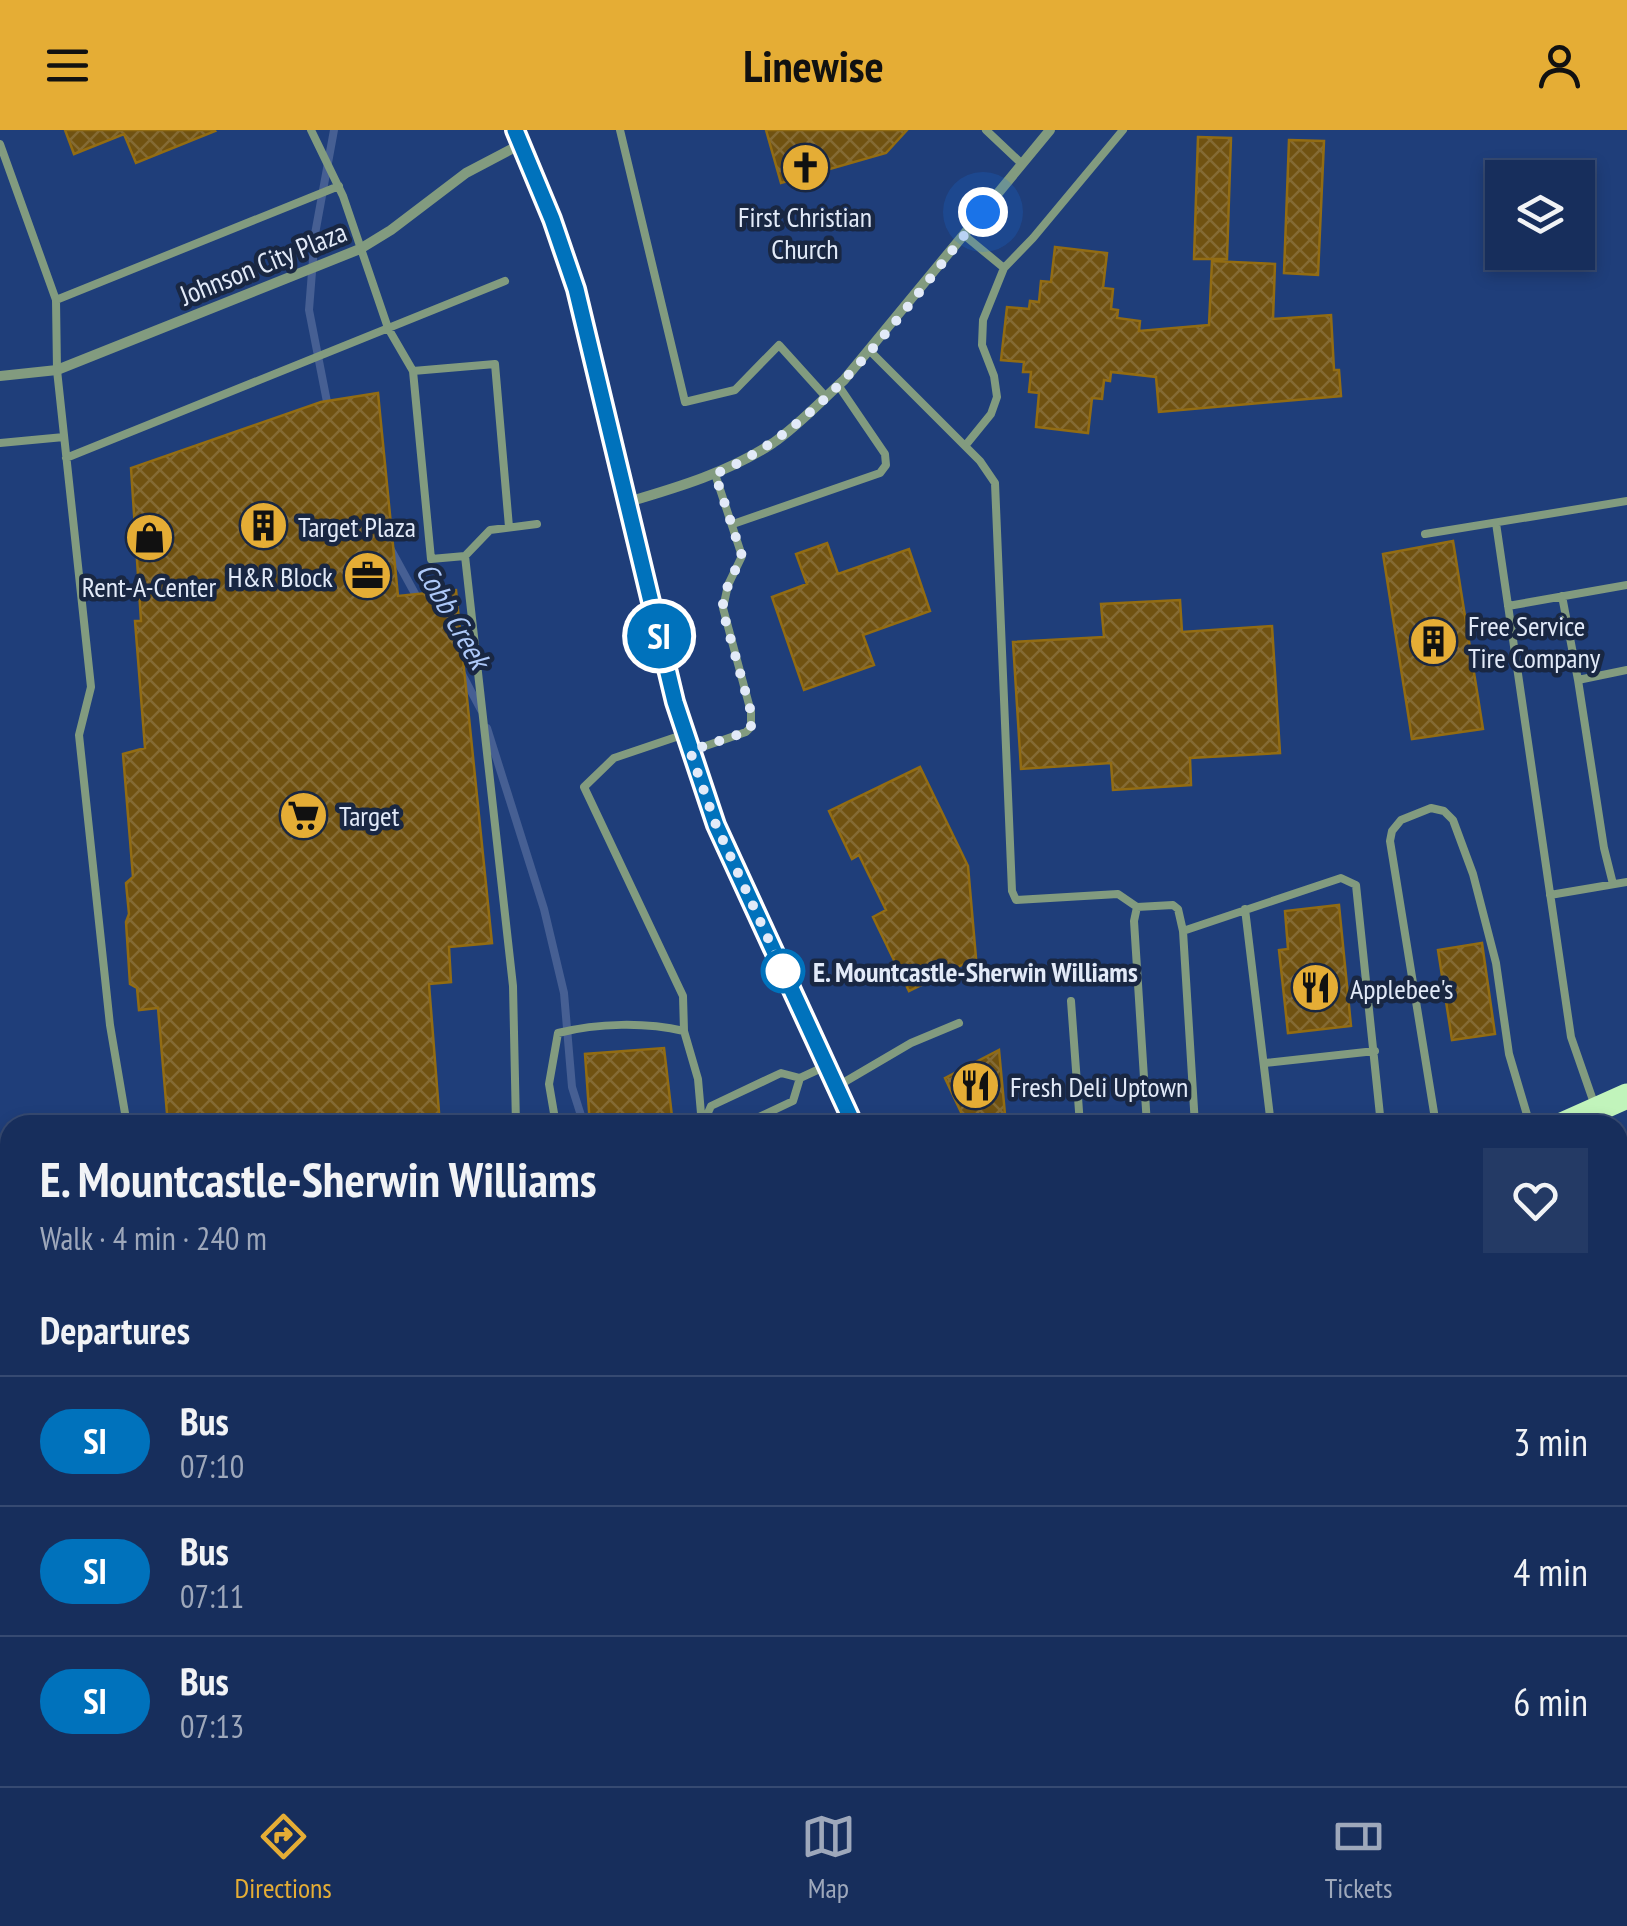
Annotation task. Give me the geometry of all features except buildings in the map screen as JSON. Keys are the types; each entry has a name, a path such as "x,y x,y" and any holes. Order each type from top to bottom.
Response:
{"main road":[{"path":"1585,1115 1627,1096"}],"street":[{"path":"628,502 715,474 776,441 826,398 1050,130"},
{"path":"518,137 576,289 688,743 716,825 849,1115"},
{"name":"Johnson City Plaza","path":"0,376 57,370 360,249 518,137"}],"lane":[{"path":"312,130 338,186 388,328 413,371 431,560 465,556 490,530 538,524"},
{"path":"620,130 685,402 735,390 780,345 826,398"},
{"path":"986,130 1022,164"},
{"path":"965,446 991,414 997,397 982,332 1004,268 1123,130"},
{"path":"0,144 56,300 57,370 91,687 79,735 110,1024 124,1115"},
{"path":"56,300 338,186"},
{"path":"964,235 1004,268"},
{"path":"66,458 505,281"},
{"path":"869,350 980,461 994,483 1012,891 1016,900 1118,894 1138,907 1173,904 1178,909 1193,1115"},
{"path":"413,371 495,364 510,527"},
{"path":"732,524 880,473 886,464 885,454 838,386"},
{"path":"0,443 64,437"},
{"path":"701,1115 698,1079 684,1031 683,996 584,787 614,758 746,732 751,726 751,712 722,608 742,556 715,474"},
{"path":"1425,534 1627,501"},
{"path":"1496,523 1571,1037 1596,1110"},
{"path":"465,556 513,986 516,1115"},
{"path":"1508,606 1627,585"},
{"path":"1562,596 1613,884"},
{"path":"1578,680 1627,670"},
{"path":"1434,1115 1390,841 1401,820 1432,808 1444,811 1453,820 1473,874 1496,963 1509,1054 1527,1115"},
{"path":"1182,931 1341,878 1356,885 1380,1115"},
{"path":"1550,895 1627,882"},
{"path":"1138,907 1134,921 1146,1115"},
{"path":"1244,909 1270,1115"},
{"path":"1071,1002 1079,1115"},
{"path":"836,1087 911,1043 959,1022"},
{"path":"554,1115 549,1084 558,1033 578,1028 659,1025 684,1031"},
{"path":"1266,1063 1375,1051"},
{"path":"707,1115 711,1106 781,1074 800,1078 826,1066"},
{"path":"763,1115 793,1101 800,1078"}],"waterway":[{"name":"Cobb Creek","path":"328,407 309,310 315,234 334,130"},
{"name":"Cobb Creek","path":"390,548 419,601"},
{"name":"Cobb Creek","path":"462,674 481,710"},
{"name":"Cobb Creek","path":"487,728 544,909 564,993 572,1087 581,1115"}],"bus line":[{"name":"SI","path":"515,130 576,289 690,751 716,825 849,1115"}],"place":[{"name":"First Christian Church","path":"805,168"},
{"name":"Target Plaza","path":"263,526"},
{"name":"Rent-A-Center","path":"149,538"},
{"name":"H&R Block","path":"368,576"},
{"name":"Free Service Tire Company","path":"1433,641"},
{"name":"Target","path":"304,815"},
{"name":"E. Mountcastle-Sherwin Williams","path":"783,971"},
{"name":"Applebee's","path":"1315,988"},
{"name":"Fresh Deli Uptown","path":"975,1086"}],"route":[{"path":"783,971 716,825 690,751 746,732 751,726 751,712 722,608 742,556 715,474 776,441 826,398 983,212"}]}
